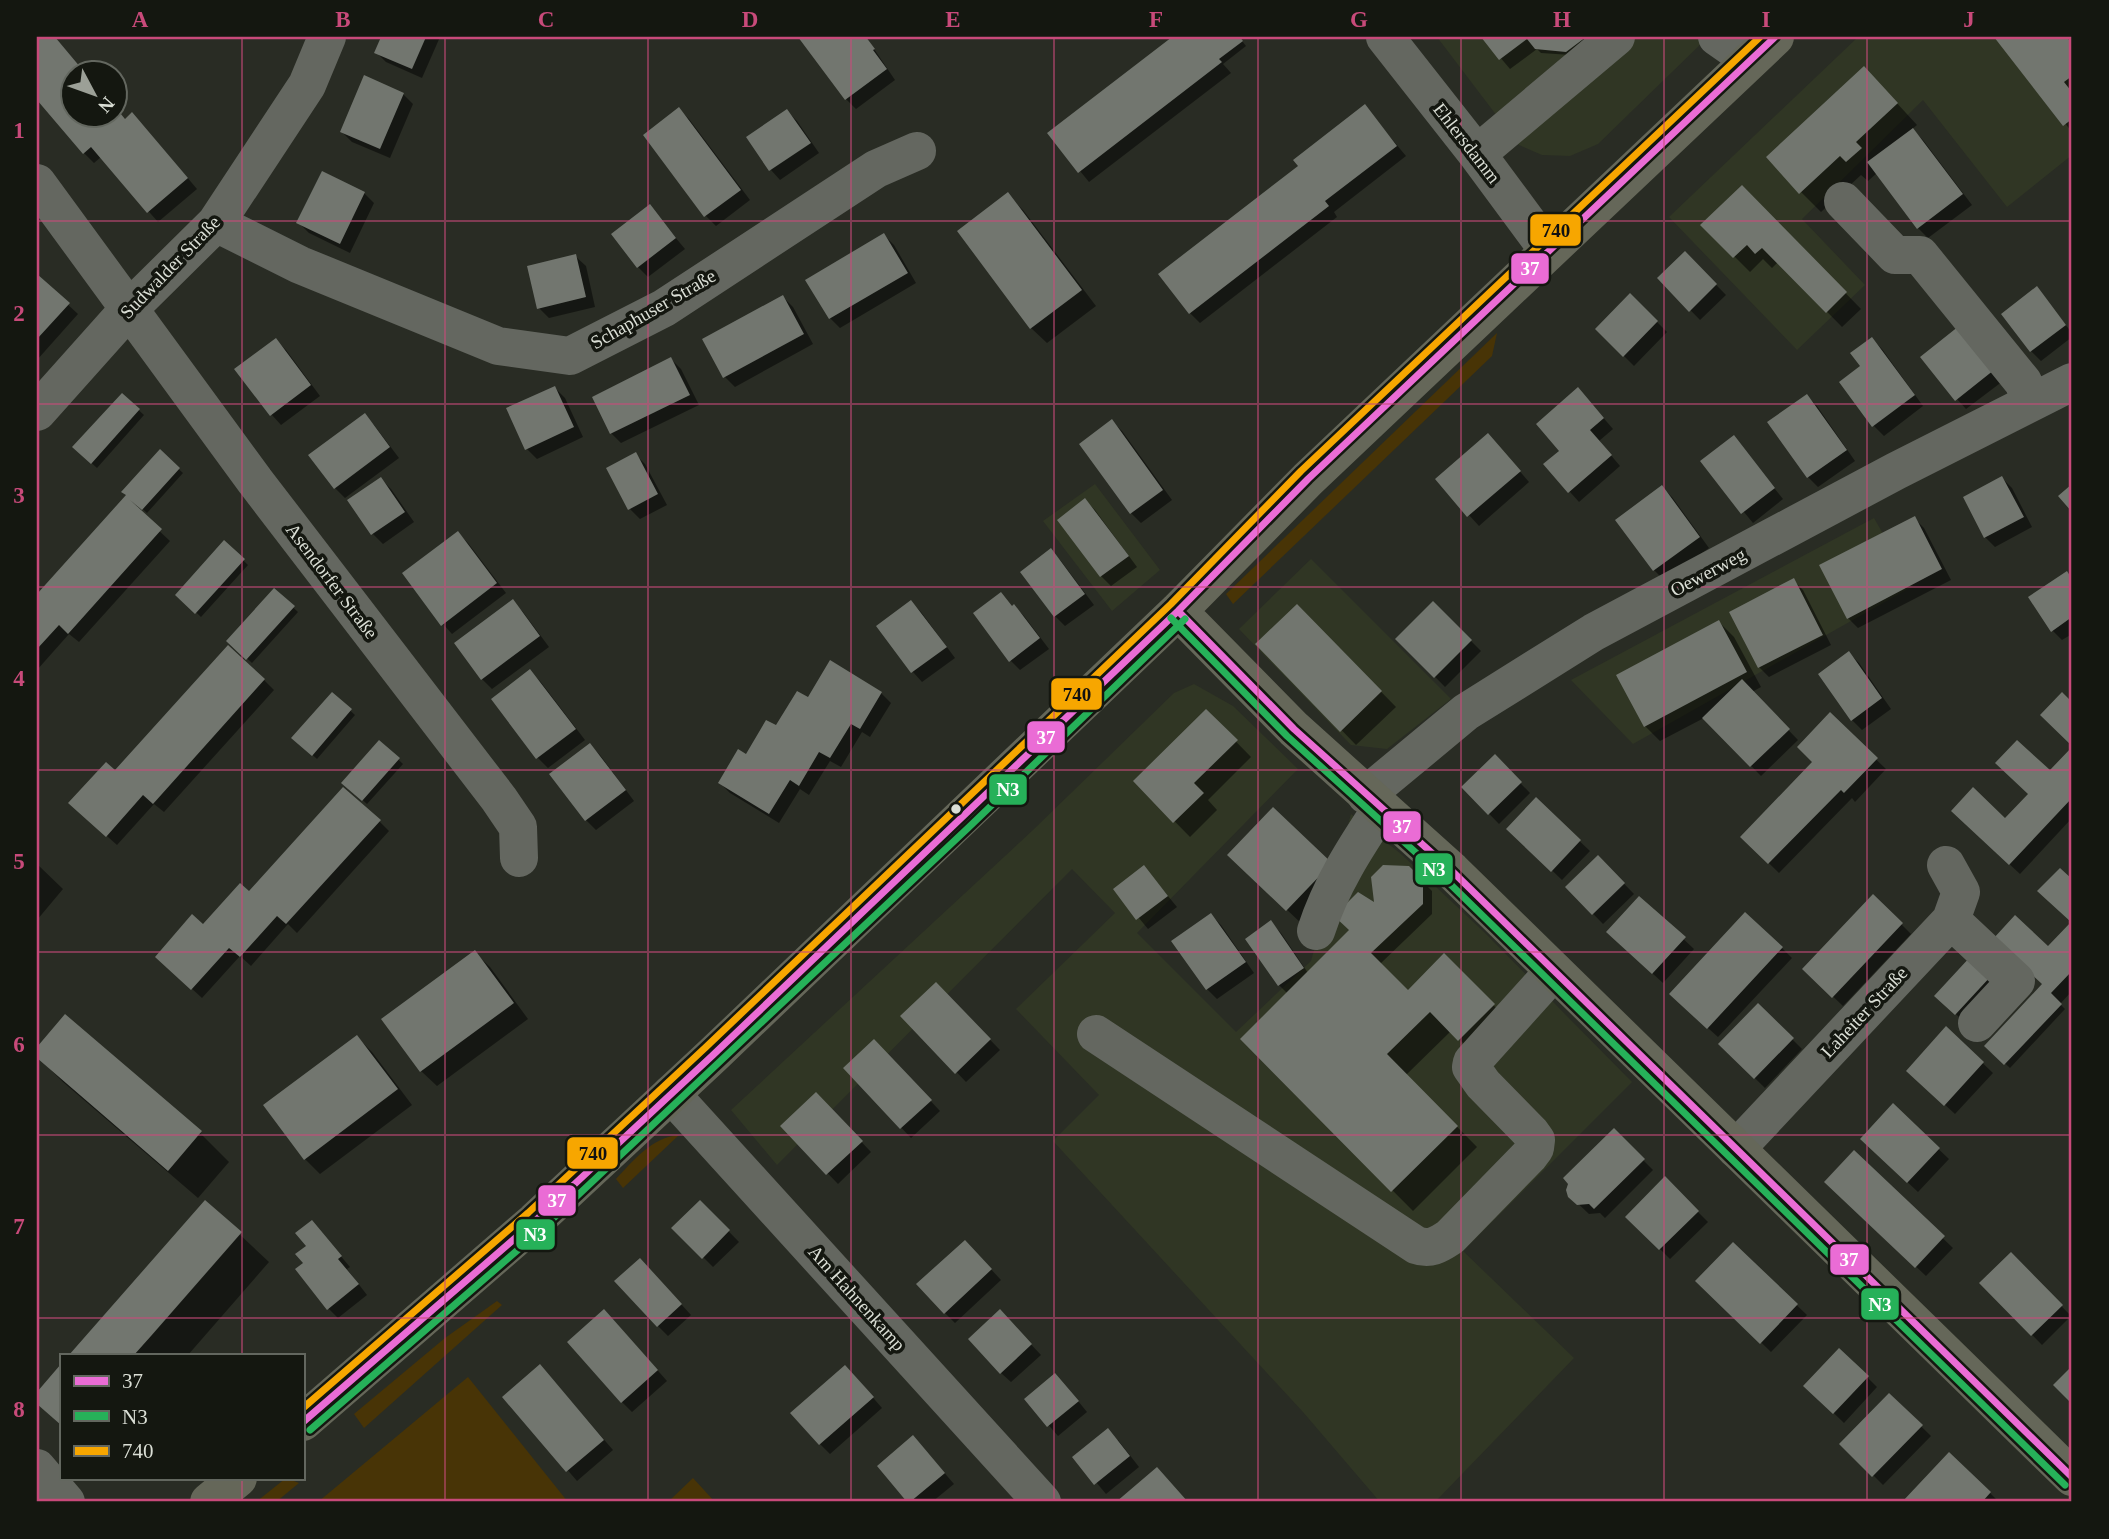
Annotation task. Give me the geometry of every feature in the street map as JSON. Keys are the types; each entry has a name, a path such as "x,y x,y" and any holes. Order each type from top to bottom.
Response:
{"main road":[{"path":"304,1421 535,1221 671,1094 1178,611 1308,479 1763,48"},
{"path":"1178,611 1294,729 1452,871 2072,1477"},
{"path":"209,1502 236,1480"}],"street":[{"name":"Sudwalder Straße","path":"37,412 129,309 216,223 307,85 327,37"},
{"name":"Ehlersdamm","path":"1385,37 1548,250"},
{"path":"1477,154 1616,37"},
{"path":"1717,37 1763,48"},
{"name":"Schaphuser Straße","path":"216,223 300,265 498,346 570,356 664,308 876,169 917,151"},
{"name":"Asendorfer Straße","path":"37,183 264,492 499,799 518,827 519,858"},
{"path":"1843,201 1895,255 1920,255 2023,383 2032,402"},
{"name":"Oewerweg","path":"1316,930 1326,901 1374,802 1466,712 1594,632 2072,382"},
{"path":"1946,865 1961,892 1951,920 2016,981 1977,1023"},
{"name":"Laheiter Straße","path":"1736,1149 1951,920"},
{"path":"1096,1034 1416,1245 1427,1248 1450,1237 1535,1148 1536,1140 1531,1133 1483,1084 1471,1067 1472,1062 1554,971"},
{"name":"Am Hahnenkamp","path":"671,1094 1042,1502"},
{"path":"37,1468 66,1502"}],"shaded area":[{"path":"1437,37 1708,37 1598,144 1570,156 1542,155 1519,145"},
{"path":"1858,37 2072,37 2072,155 2007,207 1923,100 1802,219 1865,285 1797,350 1669,217"},
{"path":"1497,333 1492,356 1233,604 1226,594"},
{"path":"1095,484 1160,570 1112,611 1043,521"},
{"path":"1874,518 1913,586 1633,744 1571,680"},
{"path":"1311,559 1451,699 1387,749 1351,745 1239,629"},
{"path":"1194,684 1233,706 1298,769 1137,933 1236,1032 1311,961 1351,814 1401,854 1485,933 1632,1082 1463,1251 1574,1358 1435,1502 1380,1502 1303,1412 1053,1141 1099,1095 1016,1009 1115,913 1072,869 777,1165 731,1110 1033,830 1174,693"},
{"path":"679,1135 623,1188 616,1179 636,1158 660,1140"},
{"path":"497,1301 502,1305 364,1428 354,1414 445,1338"},
{"path":"468,1377 568,1502 318,1502"},
{"path":"693,1478 715,1502 668,1502"},
{"path":"284,1480 299,1483 276,1502 256,1502"}],"building":[{"path":"37,37 55,37 74,60 60,60 60,127 37,100"},
{"path":"381,37 426,37 412,69 374,53"},
{"path":"798,37 866,37 887,69 845,100"},
{"path":"1172,37 1240,37 1243,41 1219,59 1222,62 1078,173 1047,133"},
{"path":"1481,37 1586,37 1566,52 1535,49 1527,39 1499,60"},
{"path":"1994,37 2067,37 2072,44 2072,76 2064,82 2072,92 2072,119 2063,126"},
{"path":"1864,66 1898,103 1856,142 1862,148 1846,162 1840,156 1799,194 1766,157"},
{"path":"364,75 404,93 380,149 340,132"},
{"path":"1365,104 1397,146 1325,201 1329,206 1189,314 1158,274 1298,166 1293,160"},
{"path":"679,107 741,190 704,217 643,135"},
{"path":"787,109 811,143 769,171 746,137"},
{"path":"132,112 188,178 147,213 91,147 83,154 63,130 130,130"},
{"path":"1913,128 1963,194 1917,229 1867,162"},
{"path":"322,171 365,192 340,244 296,223"},
{"path":"1742,185 1847,292 1826,313 1762,248 1755,254 1747,245 1733,258 1700,225"},
{"path":"1008,192 1082,290 1030,329 957,231"},
{"path":"650,204 676,238 637,268 611,234"},
{"path":"884,233 908,273 829,319 805,280"},
{"path":"1685,251 1717,284 1689,312 1657,278"},
{"path":"576,254 586,297 537,309 527,266"},
{"path":"37,274 70,303 37,339"},
{"path":"2037,286 2066,325 2030,352 2001,314"},
{"path":"1630,293 1658,321 1623,357 1595,329"},
{"path":"783,295 804,334 723,378 702,339"},
{"path":"1959,326 1994,370 1955,401 1920,357"},
{"path":"1872,337 1915,395 1872,427 1839,382 1860,366 1850,353"},
{"path":"276,338 311,385 270,416 234,369"},
{"path":"671,357 690,395 610,434 592,397"},
{"path":"555,386 574,427 525,450 506,408"},
{"path":"1578,387 1604,418 1590,430 1612,455 1568,493 1543,464 1559,451 1536,424"},
{"path":"122,393 140,409 91,464 72,447"},
{"path":"1807,394 1847,450 1807,478 1767,422"},
{"path":"365,413 390,447 334,489 308,455"},
{"path":"1112,419 1163,490 1130,514 1079,444"},
{"path":"1488,433 1521,471 1467,517 1435,479"},
{"path":"1734,435 1775,488 1741,514 1700,461"},
{"path":"160,449 180,468 142,510 130,500 162,529 68,634 59,625 37,649 37,594 126,495 121,492"},
{"path":"636,452 658,494 628,510 606,468"},
{"path":"2002,476 2024,517 1984,538 1963,497"},
{"path":"381,477 405,512 371,535 347,500"},
{"path":"2072,484 2072,512 2058,496"},
{"path":"1662,485 1700,537 1653,571 1615,520"},
{"path":"1085,498 1129,556 1100,577 1057,520"},
{"path":"1915,516 1942,569 1847,619 1819,565"},
{"path":"458,531 497,583 441,626 402,573"},
{"path":"224,540 245,559 195,614 175,595"},
{"path":"1051,548 1085,594 1054,617 1020,572"},
{"path":"2067,571 2072,579 2072,617 2051,632 2028,597"},
{"path":"1794,578 1823,635 1758,668 1729,612"},
{"path":"274,588 295,606 246,660 226,641"},
{"path":"1001,592 1012,606 1014,604 1040,638 1009,662 973,613"},
{"path":"513,599 540,636 481,680 454,643"},
{"path":"911,600 947,647 911,673 876,626"},
{"path":"1433,601 1472,640 1434,678 1395,639"},
{"path":"1297,604 1382,691 1340,732 1255,644"},
{"path":"1719,620 1747,672 1644,727 1616,675"},
{"path":"228,645 265,679 153,804 143,795 106,837 68,803 106,762 115,770"},
{"path":"1849,651 1882,698 1851,721 1818,674"},
{"path":"830,660 882,692 860,729 851,724 830,758 819,752 799,786 790,780 769,814 718,783 738,749 746,754 766,720 776,725 797,691 808,697"},
{"path":"530,669 576,729 536,759 491,699"},
{"path":"1742,679 1790,729 1750,767 1702,718"},
{"path":"332,692 352,709 312,756 291,738"},
{"path":"2062,692 2072,702 2072,746 2040,715"},
{"path":"1206,709 1238,740 1194,783 1204,793 1173,823 1133,781"},
{"path":"1830,712 1878,758 1844,793 1841,790 1768,864 1740,837 1812,762 1797,747"},
{"path":"379,740 400,758 362,801 341,783"},
{"path":"2017,740 2050,770 2072,747 2072,798 2009,865 1951,811 1973,787 2005,818 2028,794 1995,763"},
{"path":"590,743 626,790 585,821 549,774"},
{"path":"1495,754 1522,782 1488,815 1461,787"},
{"path":"343,787 381,820 286,924 277,916 240,957 229,948 191,990 155,957 192,914 203,924 240,883 249,891"},
{"path":"1536,797 1581,840 1551,872 1506,829"},
{"path":"1273,807 1332,863 1286,911 1227,855"},
{"path":"1598,855 1625,883 1592,915 1565,887"},
{"path":"1144,865 1168,896 1136,920 1113,889"},
{"path":"1383,865 1409,866 1423,880 1423,904 1371,953 1408,990 1444,953 1495,1004 1458,1041 1430,1012 1387,1054 1458,1126 1391,1192 1240,1039 1349,930 1334,916 1358,892 1374,902 1371,877"},
{"path":"2060,868 2072,879 2072,971 2051,993 2062,1004 2004,1065 1984,1046 2042,984 1993,939 2015,915 2048,946 2071,922 2037,891"},
{"path":"1873,894 1903,923 1832,998 1802,969"},
{"path":"1639,896 1686,937 1652,974 1606,932"},
{"path":"1745,912 1783,947 1707,1029 1669,994"},
{"path":"1211,913 1246,962 1206,990 1171,941"},
{"path":"1271,920 1304,968 1278,986 1245,939"},
{"path":"475,950 514,1003 420,1072 381,1019"},
{"path":"1971,956 1992,975 1955,1015 1934,996"},
{"path":"936,982 991,1039 955,1074 900,1016"},
{"path":"1758,1003 1794,1038 1754,1079 1718,1044"},
{"path":"65,1014 202,1131 168,1171 37,1058 37,1047"},
{"path":"1946,1026 1984,1062 1944,1106 1906,1071"},
{"path":"357,1035 398,1089 304,1160 263,1105"},
{"path":"874,1039 932,1100 900,1129 843,1068"},
{"path":"816,1092 863,1141 826,1175 780,1126"},
{"path":"1893,1103 1940,1148 1907,1183 1860,1139"},
{"path":"1614,1128 1645,1159 1594,1209 1589,1204 1577,1205 1568,1197 1568,1184 1563,1178"},
{"path":"1854,1150 1945,1236 1915,1268 1824,1182"},
{"path":"1665,1176 1699,1211 1659,1250 1625,1217"},
{"path":"205,1200 242,1232 135,1354 70,1354"},
{"path":"700,1200 730,1230 702,1259 671,1228"},
{"path":"312,1220 342,1256 338,1259 359,1284 327,1310 295,1269 303,1263 295,1254 306,1246 295,1233"},
{"path":"965,1240 992,1269 944,1314 916,1284"},
{"path":"1733,1242 1798,1304 1760,1344 1695,1281"},
{"path":"2011,1252 2063,1305 2031,1336 1979,1283"},
{"path":"640,1258 682,1304 657,1327 614,1281"},
{"path":"604,1309 658,1370 621,1403 567,1342"},
{"path":"1000,1309 1032,1344 1000,1374 968,1339"},
{"path":"1839,1348 1869,1376 1833,1414 1803,1386"},
{"path":"540,1364 604,1440 566,1472 502,1397"},
{"path":"60,1365 60,1424 37,1404 37,1392"},
{"path":"845,1365 874,1397 819,1445 790,1413"},
{"path":"2072,1366 2072,1404 2053,1385"},
{"path":"1055,1373 1079,1401 1047,1427 1024,1399"},
{"path":"1889,1393 1923,1425 1872,1477 1839,1444"},
{"path":"1108,1428 1130,1456 1094,1485 1072,1457"},
{"path":"913,1435 945,1473 907,1502 877,1466"},
{"path":"1949,1452 1991,1492 1982,1502 1902,1502"},
{"path":"1157,1467 1188,1502 1116,1502"}],"transit line":[{"name":"740","path":"304,1407 528,1213 706,1047 1171,604 1301,471 1760,37"},
{"name":"37","path":"304,1421 535,1221 713,1055 1178,611 1308,479 1775,37"},
{"name":"37","path":"1178,611 1294,729 1452,871 2072,1477"},
{"name":"N3","path":"1171,618 1287,736 1445,879 2065,1485"},
{"name":"N3","path":"310,1430 542,1229 968,828 1185,619"}]}
